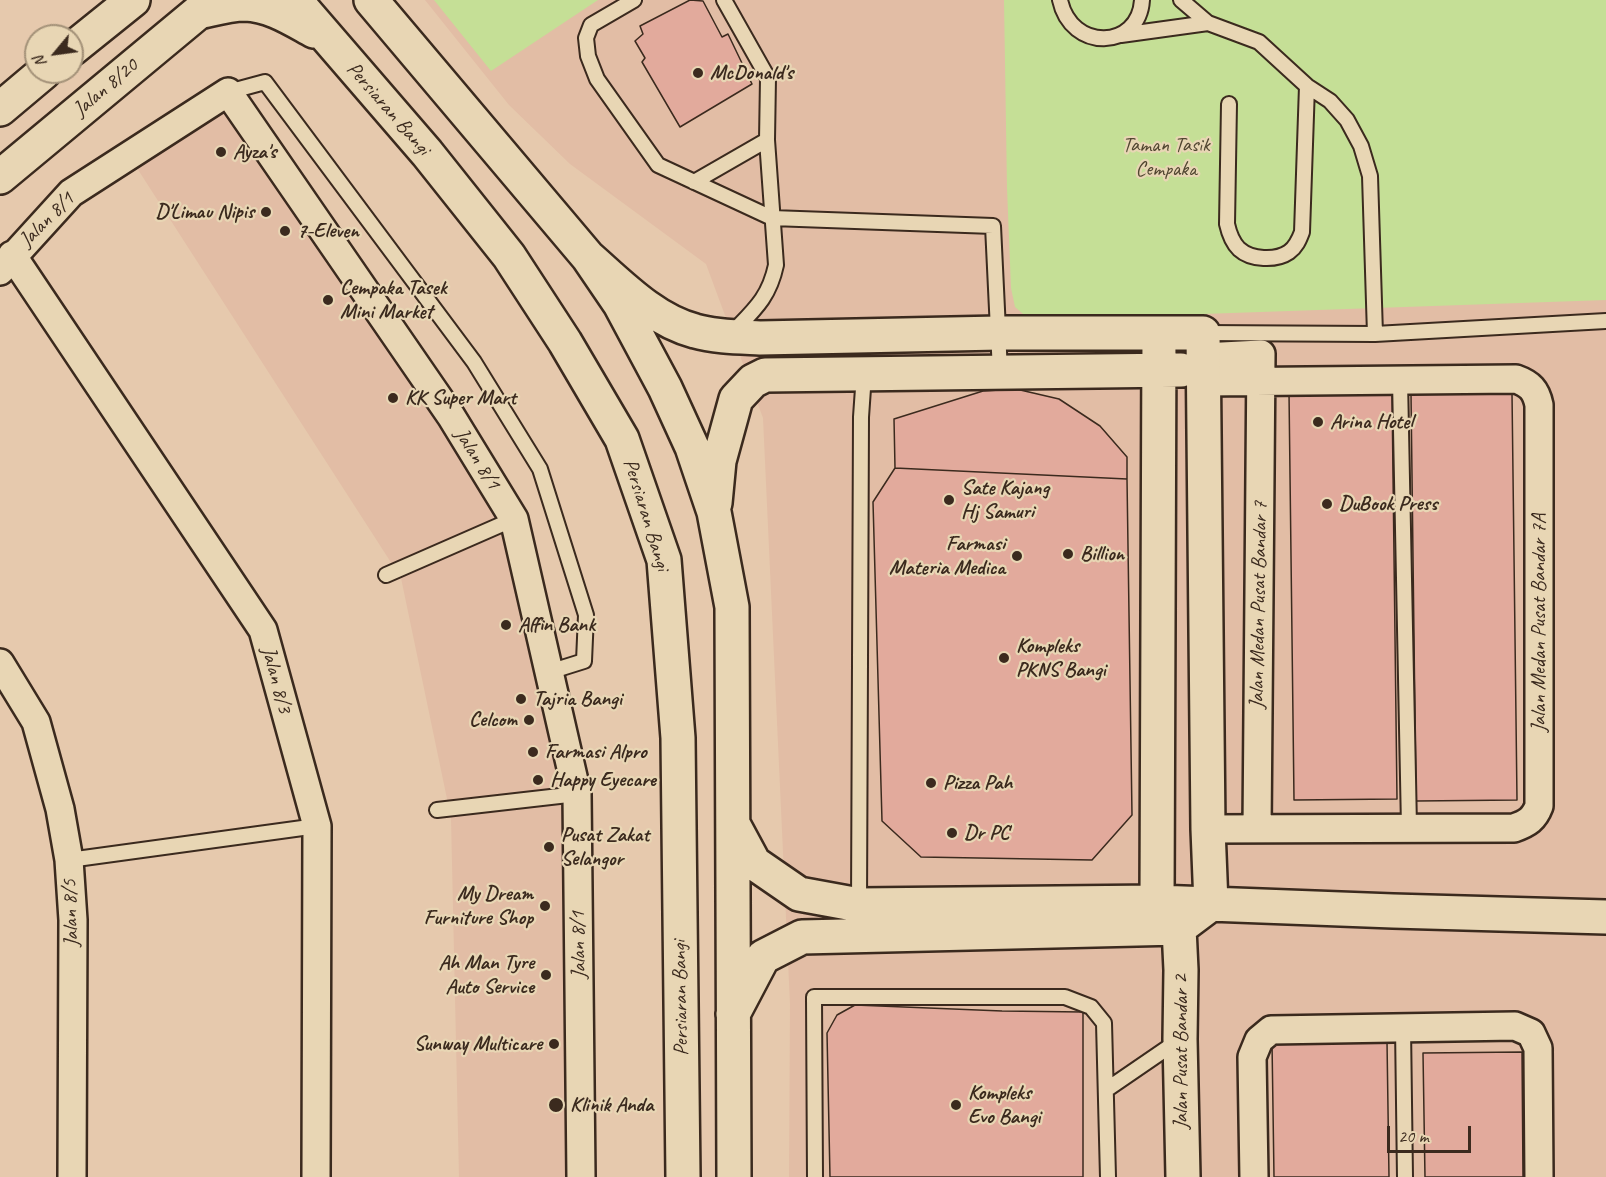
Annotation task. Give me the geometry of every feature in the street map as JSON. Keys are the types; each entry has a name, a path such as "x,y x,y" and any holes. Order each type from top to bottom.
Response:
{"street":[{"path":"84,39 133,0"},
{"name":"Persiaran Bangi","path":"295,0 427,153 509,256 559,332 622,440 664,560 678,738 682,1177"},
{"path":"371,0 588,257 620,304 665,388 692,447 714,512 732,607 734,1177"},
{"path":"206,6 243,4 263,6 285,14 328,39"},
{"name":"Jalan 8/20","path":"0,177 206,6"},
{"path":"0,109 30,84"},
{"name":"Jalan 8/1","path":"6,263 70,193 228,92 451,416 514,519 578,795 581,1177"},
{"path":"588,257 636,298 667,319 694,331 760,338 999,333 1159,333 1203,360"},
{"name":"Jalan 8/3","path":"6,263 263,630 317,825 316,1177"},
{"path":"1159,333 1157,902 1179,928"},
{"path":"760,338 765,375"},
{"name":"Jalan Medan Pusat Bandar 7","path":"1203,360 1261,354 1257,829"},
{"path":"714,512 719,461 736,399 753,381 765,375 1158,370 1203,360"},
{"path":"1203,360 1208,829 1211,904"},
{"name":"Jalan Medan Pusat Bandar 7A","path":"1400,380 1516,379 1528,383 1536,394 1539,405 1539,806 1535,817 1514,828 1409,827"},
{"path":"1262,381 1400,380"},
{"name":"Jalan 8/5","path":"0,663 36,722 60,809 69,860 73,920 72,1177"},
{"path":"733,822 754,863 799,894 859,905 1157,902 1606,917"},
{"path":"1208,829 1409,827"},
{"path":"733,1014 764,957 802,936 1179,928 1211,904"},
{"name":"Jalan Pusat Bandar 2","path":"1179,928 1182,1177"},
{"path":"1254,1177 1252,1057 1258,1040 1271,1030 1515,1026 1531,1033 1538,1048 1539,1177"}],"lane":[{"path":"634,0 591,25 586,38 588,56 597,80 658,165 772,218 993,226 1000,372"},
{"path":"724,0 768,78 767,140 776,265 773,279 761,304 728,336"},
{"path":"1060,0 1064,14 1071,24 1081,33 1093,38 1107,38 1208,23"},
{"path":"1120,35 1131,27 1138,16 1142,0"},
{"path":"1181,0 1208,23 1259,42 1307,86 1330,101 1347,120 1361,146 1370,176 1375,334"},
{"path":"228,92 265,82 474,362 540,469 586,615 584,661 549,672"},
{"path":"1229,104 1227,224 1231,238 1239,250 1252,257 1274,258 1288,253 1298,243 1302,232 1307,86"},
{"path":"694,182 767,140"},
{"path":"1203,360 1375,334 1606,321"},
{"path":"859,905 861,417 864,374"},
{"path":"1400,380 1409,827"},
{"path":"386,575 514,519"},
{"path":"437,810 578,795"},
{"path":"69,860 317,825"},
{"path":"815,1177 814,997 1065,997 1091,1007 1104,1023 1108,1177"},
{"path":"1403,1027 1405,1177"},
{"path":"1106,1090 1180,1039"}],"shaded area":[{"path":"425,0 1606,0 1606,1177 789,1177 790,1004 763,418 706,264 570,164 509,105"},
{"path":"223,108 458,448 509,533 567,803 572,1177 459,1177 451,818 401,578 135,165"}],"green space":[{"path":"434,0 598,0 491,71"},
{"name":"Taman Tasik Cempaka","path":"1004,0 1606,0 1606,300 1030,320 1015,307 1011,288"}],"building":[{"name":"McDonald's","path":"690,0 703,1 722,37 728,34 752,84 680,127 642,62 645,58 635,41 643,34 640,26"},
{"path":"1016,389 1059,399 1100,426 1127,457 1127,479 895,468 894,419 983,391"},
{"path":"1289,393 1392,393 1397,799 1294,800"},
{"path":"1512,393 1517,800 1416,801 1411,394"},
{"name":"Kompleks PKNS Bangi","path":"895,468 1127,479 1132,815 1092,860 921,857 882,821 873,502"},
{"name":"Kompleks Evo Bangi","path":"855,1005 1083,1012 1083,1177 830,1177 827,1033 837,1015"},
{"path":"1387,1041 1389,1177 1274,1177 1272,1042"},
{"path":"1522,1052 1523,1177 1425,1177 1423,1053"}],"place":[{"name":"McDonald's","path":"698,73"},
{"name":"Ayza's","path":"221,152"},
{"name":"D'Limau Nipis","path":"266,212"},
{"name":"7-Eleven","path":"285,231"},
{"name":"Cempaka Tasek Mini Market","path":"328,300"},
{"name":"KK Super Mart","path":"393,398"},
{"name":"Arina Hotel","path":"1318,422"},
{"name":"Sate Kajang Hj Samuri","path":"949,500"},
{"name":"DuBook Press","path":"1327,504"},
{"name":"Billion","path":"1068,554"},
{"name":"Farmasi Materia Medica","path":"1017,556"},
{"name":"Affin Bank","path":"506,625"},
{"name":"Kompleks PKNS Bangi","path":"1004,658"},
{"name":"Tajria Bangi","path":"521,699"},
{"name":"Celcom","path":"529,720"},
{"name":"Farmasi Alpro","path":"533,752"},
{"name":"Happy Eyecare","path":"538,780"},
{"name":"Pizza Pah","path":"931,783"},
{"name":"Dr PC","path":"952,833"},
{"name":"Pusat Zakat Selangor","path":"549,847"},
{"name":"My Dream Furniture Shop","path":"545,906"},
{"name":"Ah Man Tyre Auto Service","path":"546,975"},
{"name":"Sunway Multicare","path":"554,1044"},
{"name":"Klinik Anda","path":"556,1105"},
{"name":"Kompleks Evo Bangi","path":"956,1105"}]}
